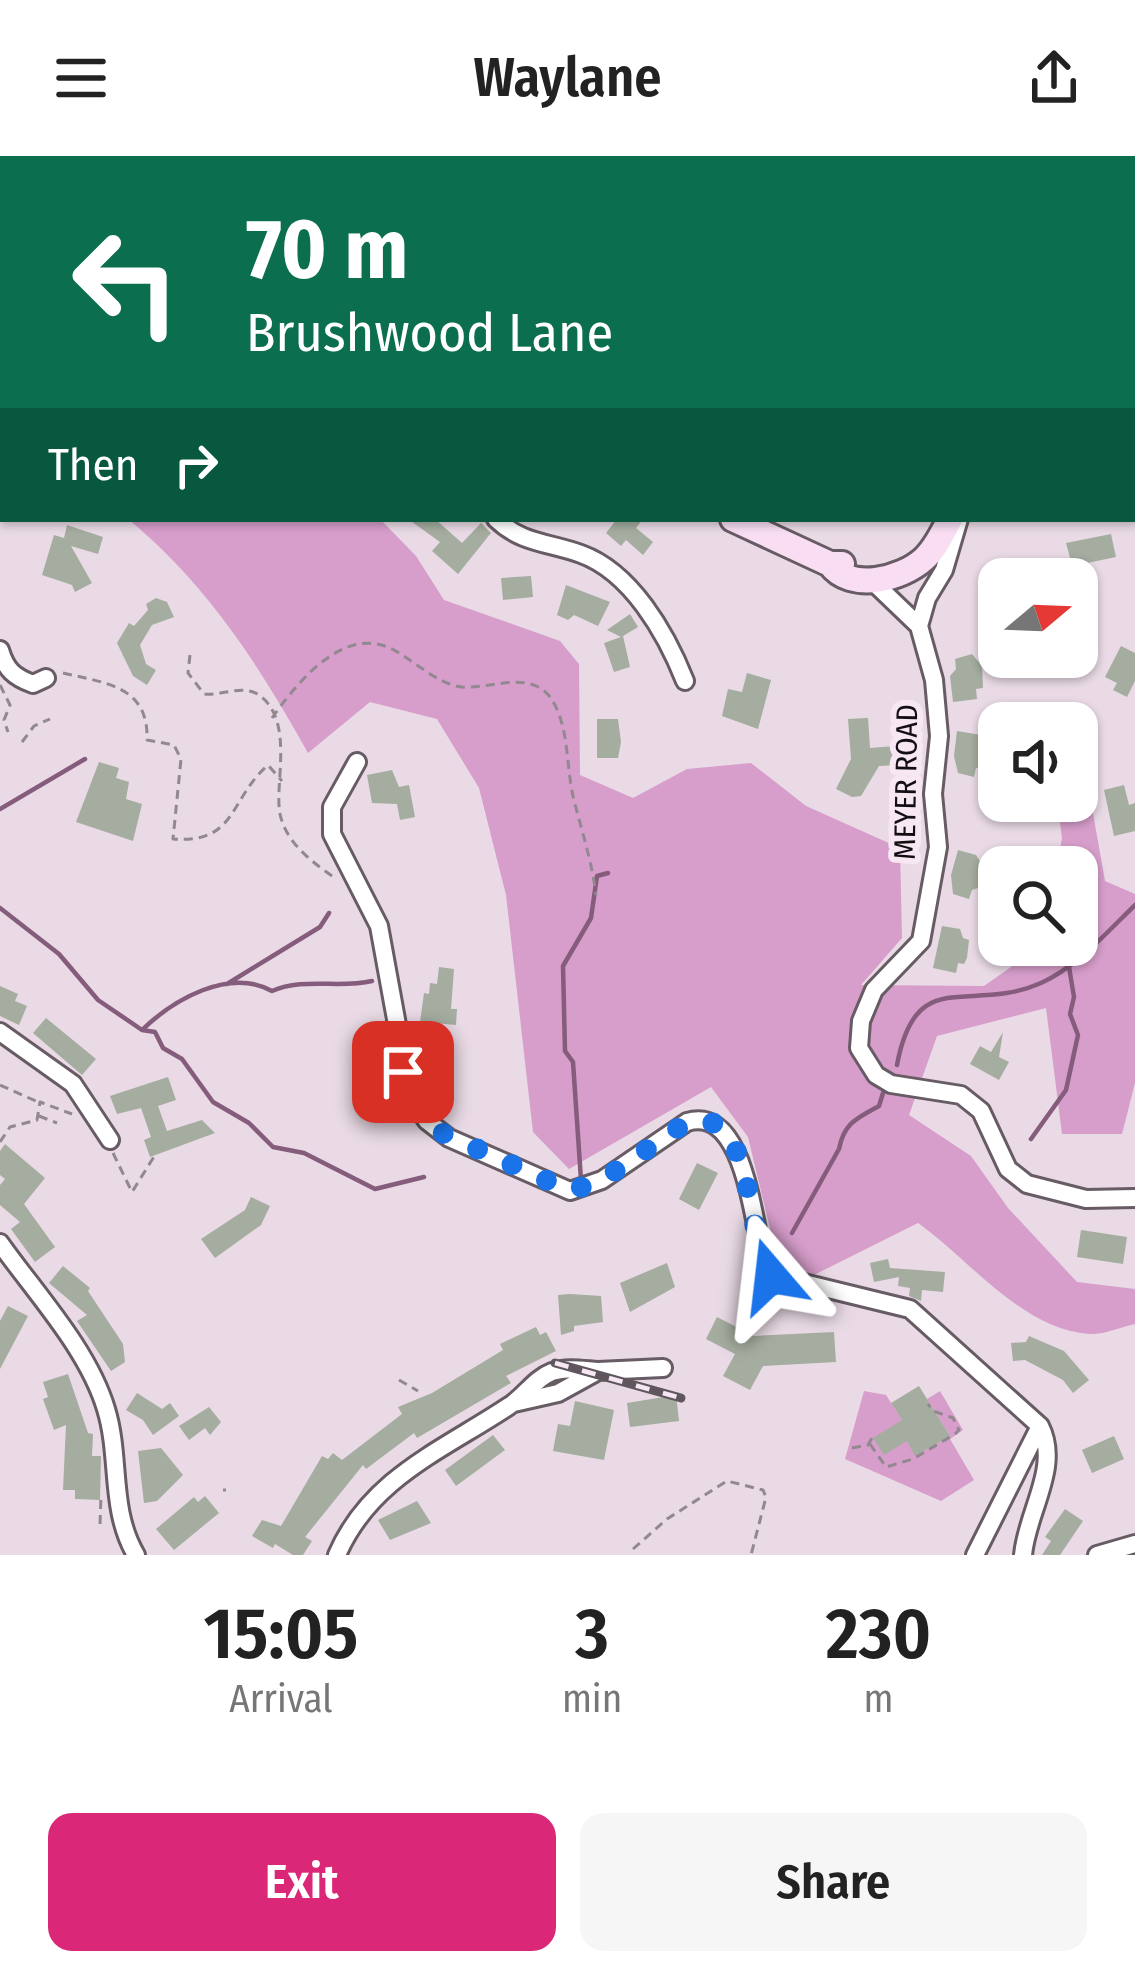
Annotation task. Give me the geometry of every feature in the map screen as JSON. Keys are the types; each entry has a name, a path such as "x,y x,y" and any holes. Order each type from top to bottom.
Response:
{"street":[{"path":"500,522 524,540 581,554 615,574 663,636 685,680"},
{"path":"739,522 830,564 860,569 919,626 927,598 944,570 954,522"},
{"path":"869,578 896,575 922,561 953,522"},
{"name":"MEYER ROAD","path":"919,626 934,680 939,736 933,794 938,847 921,941 874,990 861,1021 859,1048 876,1075 891,1084 961,1095 981,1111 1008,1169 1027,1184 1086,1199 1135,1198"},
{"path":"0,650 16,678 33,684 49,673"},
{"path":"357,762 335,799 331,825 337,851 369,904 381,936 405,1084 415,1106 433,1127 570,1191 602,1180 687,1122 716,1123 729,1136 737,1155 767,1274 916,1312 1040,1426 1049,1443 1049,1462 1025,1531 1023,1555"},
{"path":"0,1032 73,1084 110,1140"},
{"path":"0,1243 102,1396 112,1432 120,1518 136,1555"},
{"path":"337,1555 362,1512 397,1476 514,1403 558,1393 598,1371 663,1368"},
{"path":"975,1555 1040,1426"},
{"path":"1097,1555 1135,1544"}],"path":[{"path":"272,718 315,669 342,648 359,643 388,646 455,686 518,682 545,691 554,703 564,739 596,895"},
{"path":"190,656 188,673 203,694 248,691 259,695 272,718 284,760 278,810 298,848 369,904"},
{"path":"49,673 119,685 142,708 147,740 173,745 181,759 173,838 207,838 219,831 268,765 282,781"},
{"path":"0,684 10,706 4,720 8,732"},
{"path":"22,742 34,726 50,718"},
{"path":"0,1085 69,1113"},
{"path":"0,1142 10,1127 27,1125 38,1115 40,1102"},
{"path":"38,1115 57,1123"},
{"path":"110,1140 117,1169 132,1192 155,1155"},
{"path":"398,1380 418,1391"},
{"path":"852,1448 871,1441 886,1467 932,1450 959,1430 950,1414 933,1412 928,1403"},
{"path":"905,1461 905,1470"},
{"path":"633,1549 667,1519 727,1480 763,1490 766,1497 751,1555"},
{"path":"100,1523 101,1488"}],"shaded area":[{"path":"131,522 383,522 416,556 444,600 560,641 579,664 580,775 633,798 687,769 751,763 806,806 900,848 902,938 861,985 984,986 1012,966 1098,966 1098,846 1061,846 1060,822 1095,822 1105,881 1135,894 1135,1083 1122,1134 1062,1134 1046,1008 937,1036 909,1115 971,1156 1008,1208 1077,1282 1135,1289 1135,1324 1089,1334 1042,1320 998,1291 918,1223 808,1278 778,1262 748,1137 711,1087 569,1169 533,1132 506,895 479,788 437,719 370,702 308,753 229,627 183,571"},
{"path":"864,1391 886,1395 902,1420 884,1454 908,1440 916,1455 950,1436 927,1399 940,1391 963,1430 950,1439 974,1480 941,1501 845,1459"}],"building":[{"path":"412,522 438,522 462,543 481,523 491,533 458,574 432,551 440,542"},
{"path":"615,522 641,522 636,528 653,542 643,555 626,540 621,546 606,533"},
{"path":"67,525 103,537 98,554 71,546 92,583 75,592 72,585 42,575 54,535 64,538"},
{"path":"1111,534 1116,557 1070,558 1066,543"},
{"path":"531,576 533,597 503,600 501,578"},
{"path":"566,585 610,602 598,626 574,615 568,620 557,615"},
{"path":"156,598 167,602 174,617 152,625 140,645 146,664 156,670 147,685 133,676 117,643 129,623 134,626 148,610 146,604"},
{"path":"630,614 638,627 623,636 630,667 614,672 604,643 621,637 607,630"},
{"path":"1121,646 1135,653 1135,681 1127,697 1113,690 1117,683 1105,677"},
{"path":"972,654 978,661 983,688 976,689 977,699 953,702 950,676 956,669 955,659"},
{"path":"747,673 771,680 758,729 722,716 728,689 742,692"},
{"path":"868,718 870,748 895,746 897,765 879,766 861,796 852,797 836,789 851,759 848,719"},
{"path":"597,719 618,719 618,758 597,758"},
{"path":"957,731 978,734 974,777 958,773"},
{"path":"99,762 119,768 116,778 129,782 126,799 142,804 133,841 76,822"},
{"path":"392,770 399,787 409,785 415,817 400,820 397,804 372,803 367,775"},
{"path":"1124,785 1129,805 1135,803 1135,831 1114,836 1104,790"},
{"path":"958,850 976,855 978,888 969,899 953,894 951,875"},
{"path":"942,926 960,929 969,940 967,958 964,964 958,963 956,973 933,968"},
{"path":"439,967 454,969 451,1009 457,1009 456,1025 420,1022 424,993 429,994 430,983 437,984"},
{"path":"0,986 18,994 15,1001 27,1006 19,1025 0,1016"},
{"path":"46,1018 96,1059 82,1075 33,1033"},
{"path":"1003,1032 999,1057 1009,1062 999,1080 970,1064 980,1046 991,1052"},
{"path":"168,1077 176,1100 158,1106 167,1131 202,1120 215,1133 150,1157 144,1140 151,1137 141,1108 117,1114 110,1096"},
{"path":"5,1144 45,1178 24,1204 55,1247 35,1262 11,1229 20,1222 0,1205 0,1185 5,1179 0,1175 0,1151"},
{"path":"697,1163 718,1173 699,1210 679,1199"},
{"path":"251,1197 270,1206 261,1225 215,1258 201,1239 245,1210"},
{"path":"1081,1230 1127,1237 1123,1264 1077,1257"},
{"path":"888,1259 890,1268 945,1272 943,1292 922,1290 921,1301 909,1296 910,1288 898,1286 899,1277 874,1282 870,1263"},
{"path":"667,1263 675,1287 630,1312 620,1283"},
{"path":"63,1266 90,1288 123,1344 125,1362 111,1371 77,1321 87,1315 49,1283"},
{"path":"558,1295 601,1296 603,1322 574,1326 574,1331 561,1335"},
{"path":"8,1306 28,1316 0,1369 0,1321"},
{"path":"717,1317 754,1336 834,1332 836,1362 763,1366 750,1390 723,1376 735,1354 706,1339"},
{"path":"536,1327 540,1335 546,1332 556,1351 506,1376 511,1383 417,1438 414,1433 366,1469 363,1465 305,1537 312,1541 303,1555 293,1555 275,1544 273,1548 252,1536 262,1520 281,1526 322,1456 328,1459 333,1453 342,1460 402,1414 398,1407 432,1393 503,1350 500,1344"},
{"path":"1029,1336 1064,1351 1089,1380 1073,1393 1063,1380 1025,1360 1013,1361 1011,1343 1026,1342"},
{"path":"68,1374 88,1433 93,1434 92,1456 101,1456 100,1500 75,1499 75,1490 63,1490 66,1425 54,1430 43,1399 48,1397 43,1382"},
{"path":"919,1386 950,1436 915,1456 907,1441 884,1455 873,1438 902,1420 891,1403"},
{"path":"137,1393 162,1409 170,1403 179,1416 153,1435 143,1420 126,1410"},
{"path":"676,1395 679,1421 630,1427 627,1403"},
{"path":"575,1401 614,1410 604,1460 553,1451 558,1424 570,1426"},
{"path":"209,1407 221,1422 210,1435 205,1428 189,1440 179,1426"},
{"path":"493,1435 505,1450 456,1486 445,1470"},
{"path":"1114,1436 1124,1459 1092,1473 1082,1450"},
{"path":"161,1448 183,1475 157,1501 144,1503 138,1451"},
{"path":"205,1496 219,1513 174,1550 156,1529 194,1497 198,1502"},
{"path":"417,1501 431,1523 390,1540 378,1520"},
{"path":"1065,1509 1083,1521 1060,1555 1042,1555 1051,1541 1045,1537"}],"waterway":[{"path":"0,809 85,759"},
{"path":"581,1180 573,1062 565,1051 563,966 591,918 597,876 608,873"},
{"path":"897,1065 917,1014 932,1003 1015,992 1041,983 1080,958 1135,905"},
{"path":"0,908 59,954 98,1000 142,1030 185,998 220,985 238,983 272,991 372,981"},
{"path":"227,984 320,927 329,913"},
{"path":"1031,1139 1066,1090 1078,1035 1070,1014 1074,997 1069,967"},
{"path":"142,1030 155,1032 163,1048 182,1059 213,1102 249,1123 273,1147 304,1153 375,1189 424,1177"},
{"path":"792,1233 848,1127 879,1106 883,1093"}],"railway":[{"path":"555,1363 681,1398"}],"route":[{"path":"403,1072 415,1106 448,1138 570,1191 602,1180 687,1122 708,1119 716,1123 729,1136 737,1155 762,1258 771,1276"}]}
